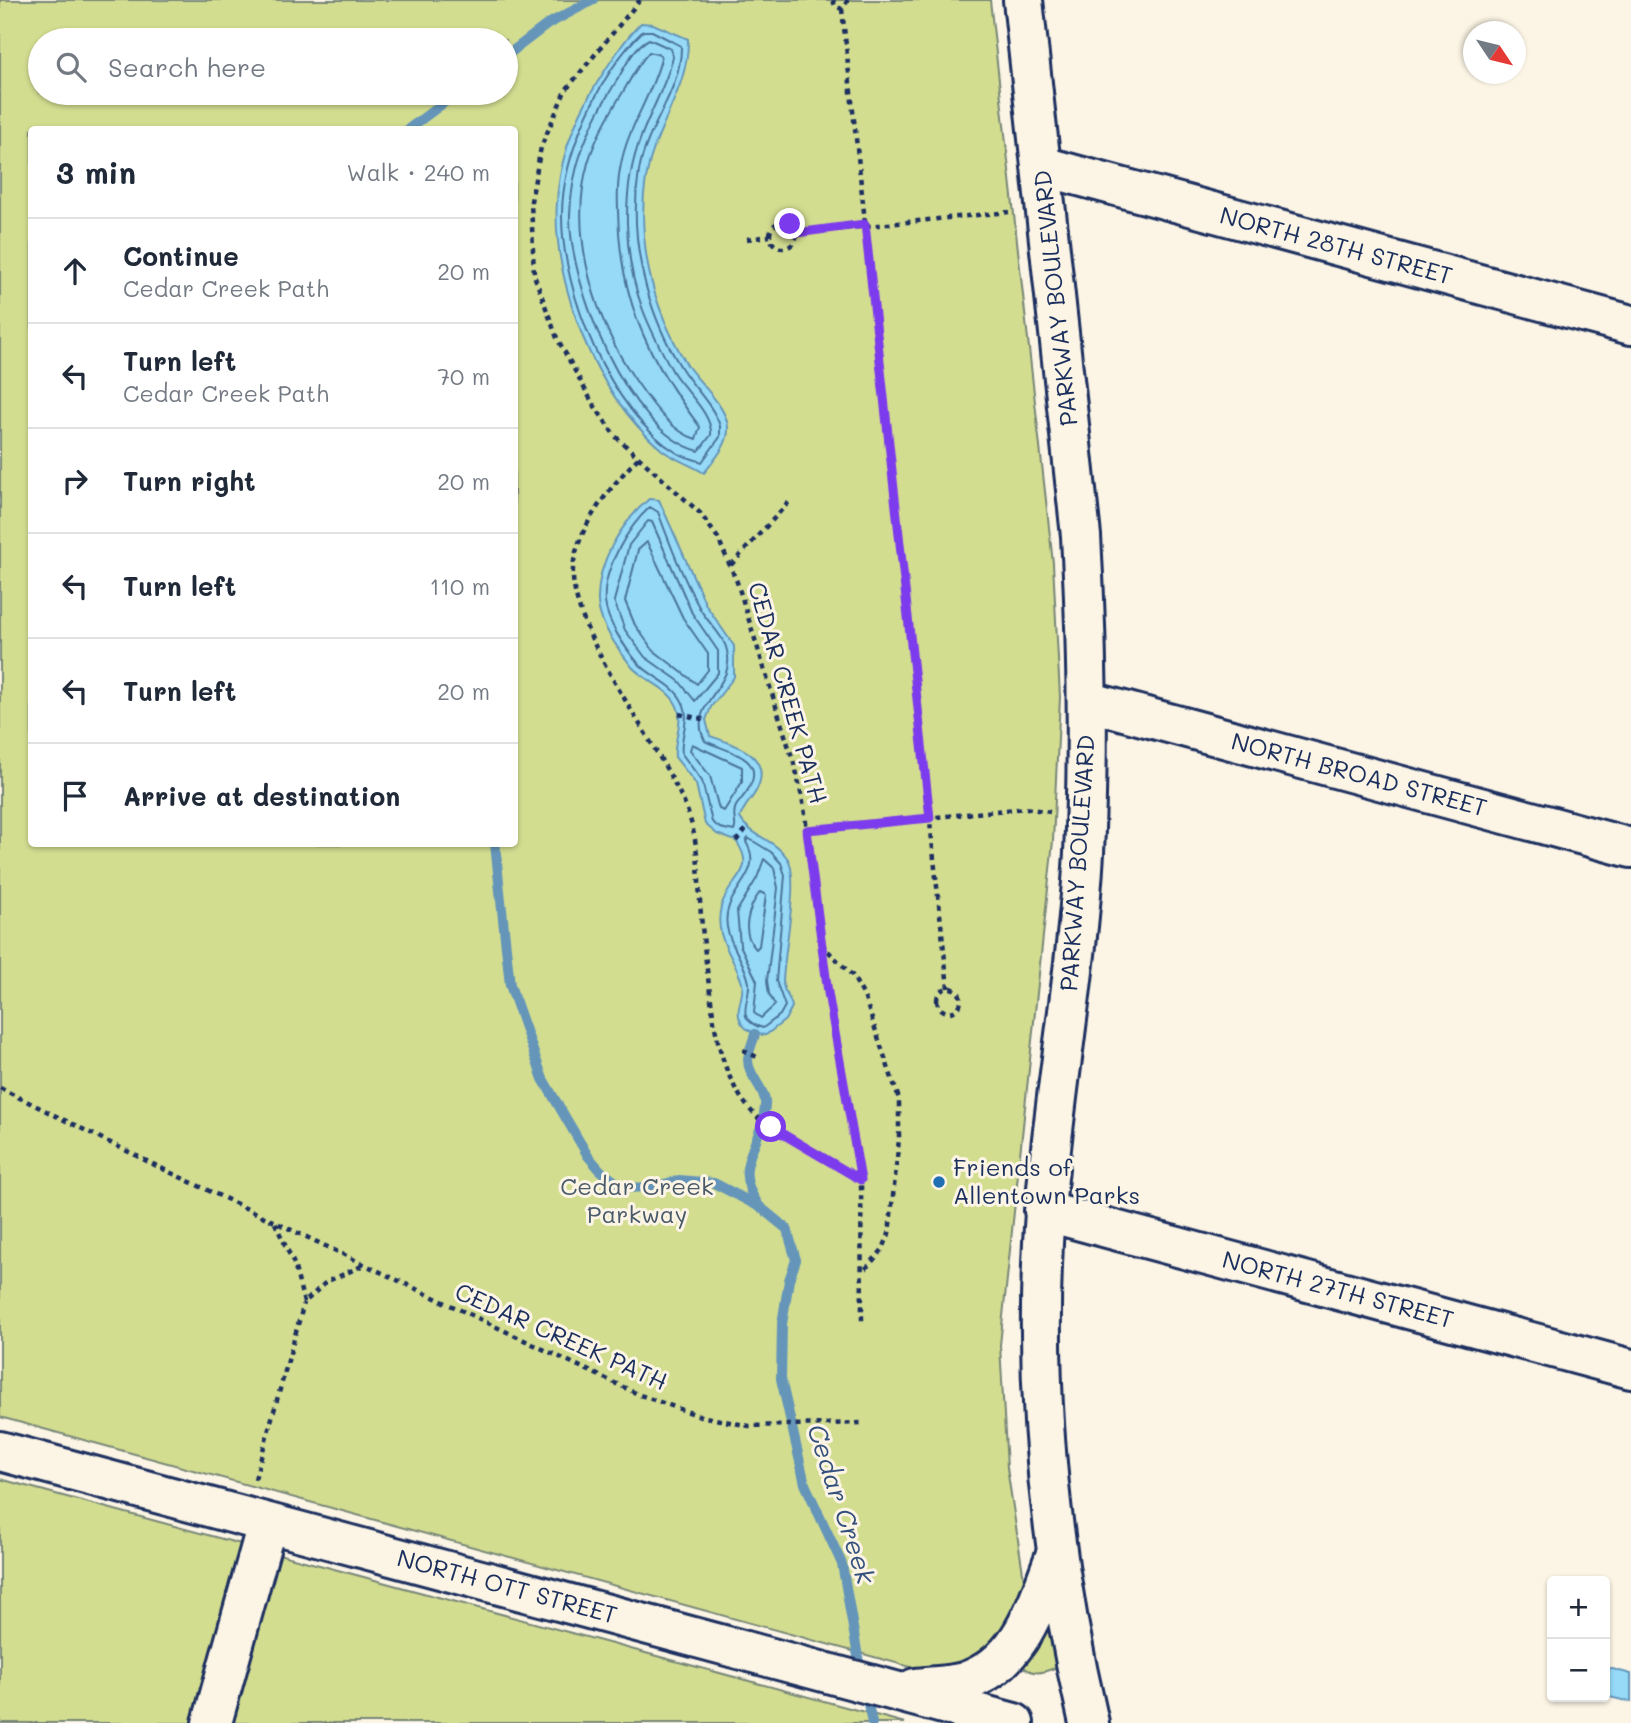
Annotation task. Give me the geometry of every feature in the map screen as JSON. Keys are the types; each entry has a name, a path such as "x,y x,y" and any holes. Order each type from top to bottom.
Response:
{"street":[{"name":"PARKWAY BOULEVARD","path":"1023,0 1081,536 1087,701 1084,855 1044,1210 1042,1383 1056,1554 1075,1664 1090,1723"},
{"name":"NORTH 28TH STREET","path":"1042,166 1631,326"},
{"name":"NORTH BROAD STREET","path":"1087,701 1631,848"},
{"name":"NORTH 27TH STREET","path":"1044,1210 1631,1369"},
{"name":"NORTH OTT STREET","path":"0,1451 1014,1723"},
{"path":"212,1723 267,1524"},
{"path":"896,1690 962,1683 988,1673 1005,1660 1023,1633 1056,1554"}],"path":[{"name":"CEDAR CREEK PATH","path":"640,0 565,91 541,147 531,201 534,275 557,338 592,402 615,436 700,513 731,565 796,770 807,830 821,943 861,1180 862,1322"},
{"path":"826,0 833,1 837,8 842,9"},
{"path":"848,0 842,9 948,988"},
{"path":"796,233 865,224 1010,212"},
{"path":"782,222 793,226 796,233 794,242 783,248 774,245 770,236 775,225 782,222"},
{"path":"747,239 770,236"},
{"path":"638,458 614,483 586,530 574,561 573,581 579,607 595,643 687,809 697,844 701,916 718,1046 730,1080 744,1105 758,1118 861,1180"},
{"path":"731,565 789,502"},
{"path":"679,714 706,720"},
{"path":"807,830 1025,808 1052,812"},
{"path":"736,841 746,829"},
{"path":"821,943 852,975 863,996 899,1099 899,1139 889,1234 883,1249 862,1273"},
{"path":"948,988 956,989 961,1000 959,1007 952,1012 944,1011 937,1002 938,994 948,988"},
{"path":"743,1050 757,1056"},
{"name":"CEDAR CREEK PATH","path":"0,1088 274,1223 640,1395 700,1416 749,1426 864,1423"},
{"path":"255,1479 304,1303 294,1264 274,1223"},
{"path":"304,1303 326,1282 363,1265"}],"green space":[{"name":"Cedar Creek Parkway","path":"0,0 990,0 1053,563 1060,697 1053,841 1000,1345 1007,1468 1025,1586 1002,1647 936,1674 0,1417"},
{"path":"0,1479 905,1723 0,1723"},
{"path":"1050,1618 1057,1667 1032,1672 1018,1662"}],"water":[{"path":"641,23 653,24 688,39 685,67 677,93 650,160 644,191 643,223 649,271 664,320 687,365 717,402 728,427 728,434 720,452 704,473 662,450 649,439 626,413 606,384 583,337 571,303 558,239 560,177 567,146 597,83"},
{"path":"649,499 659,500 706,605 734,646 734,677 711,707 706,720 710,736 740,747 755,759 760,768 761,777 757,789 740,818 750,829 783,853 791,869 792,900 783,983 792,1007 785,1020 766,1035 750,1031 740,1020 742,983 720,928 721,907 743,868 742,852 736,841 717,834 705,824 696,784 675,757 679,723 676,704 667,693 632,667 610,636 599,609 599,586 606,558 620,532"},
{"path":"1610,1668 1631,1674 1631,1702 1610,1697"}],"waterway":[{"name":"Cedar Creek","path":"518,47 548,24 593,0"},
{"name":"Cedar Creek","path":"412,126 441,105"},
{"name":"Cedar Creek","path":"495,847 510,985 543,1079 588,1156 601,1171 624,1188 653,1187 679,1180 714,1183 760,1207 787,1229 796,1260 789,1280 782,1324 781,1379 805,1484 842,1564 861,1674"},
{"path":"755,1034 748,1060 763,1094 765,1106 763,1121 747,1166 747,1178 758,1204"},
{"name":"Cedar Creek","path":"865,1690 872,1723"}],"place":[{"name":"Friends of Allentown Parks","path":"939,1182"}],"route":[{"path":"771,1127 861,1180 828,993 807,830 930,818 865,224 796,233 790,224"}]}
